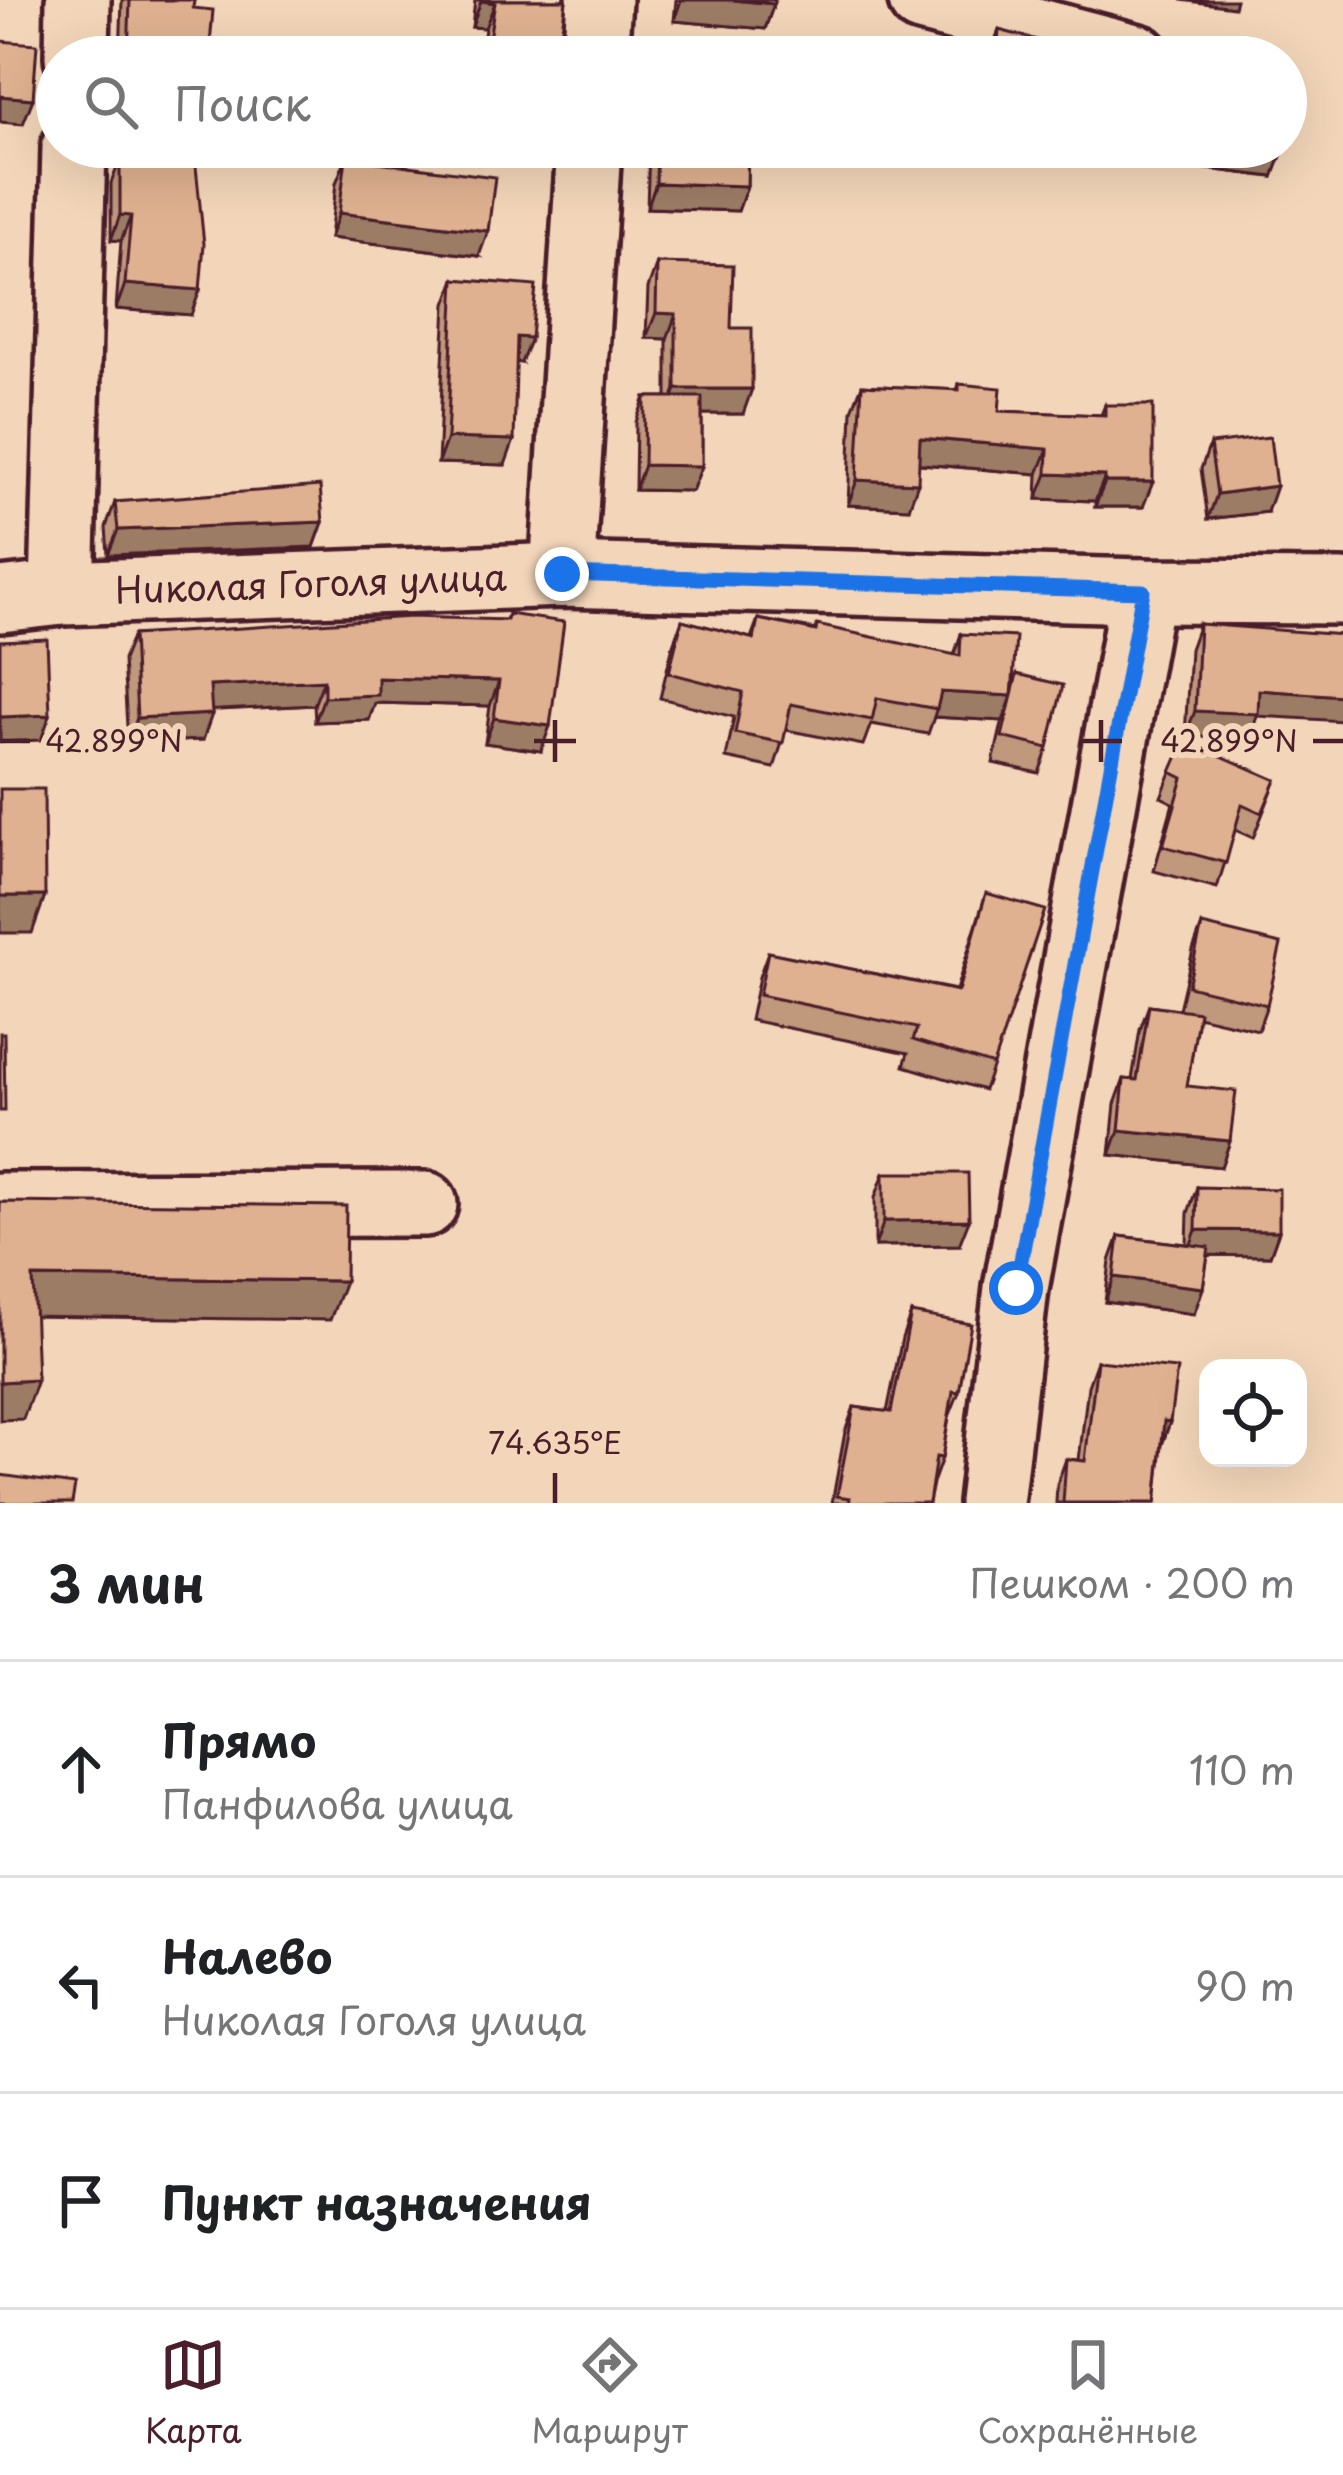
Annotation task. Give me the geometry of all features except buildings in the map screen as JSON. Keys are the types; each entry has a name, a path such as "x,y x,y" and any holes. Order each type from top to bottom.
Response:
{"street":[{"path":"78,36 79,0"},
{"path":"596,36 599,0"},
{"path":"921,0 1058,36"},
{"path":"62,593 73,168"},
{"path":"562,574 588,168"},
{"name":"Николая Гоголя улица","path":"0,600 62,593 562,574 1143,591 1343,592"},
{"path":"991,1503 1016,1288 1143,591"},
{"path":"0,1205 425,1204"}],"route":[{"path":"562,574 1143,591 1016,1288"}]}
